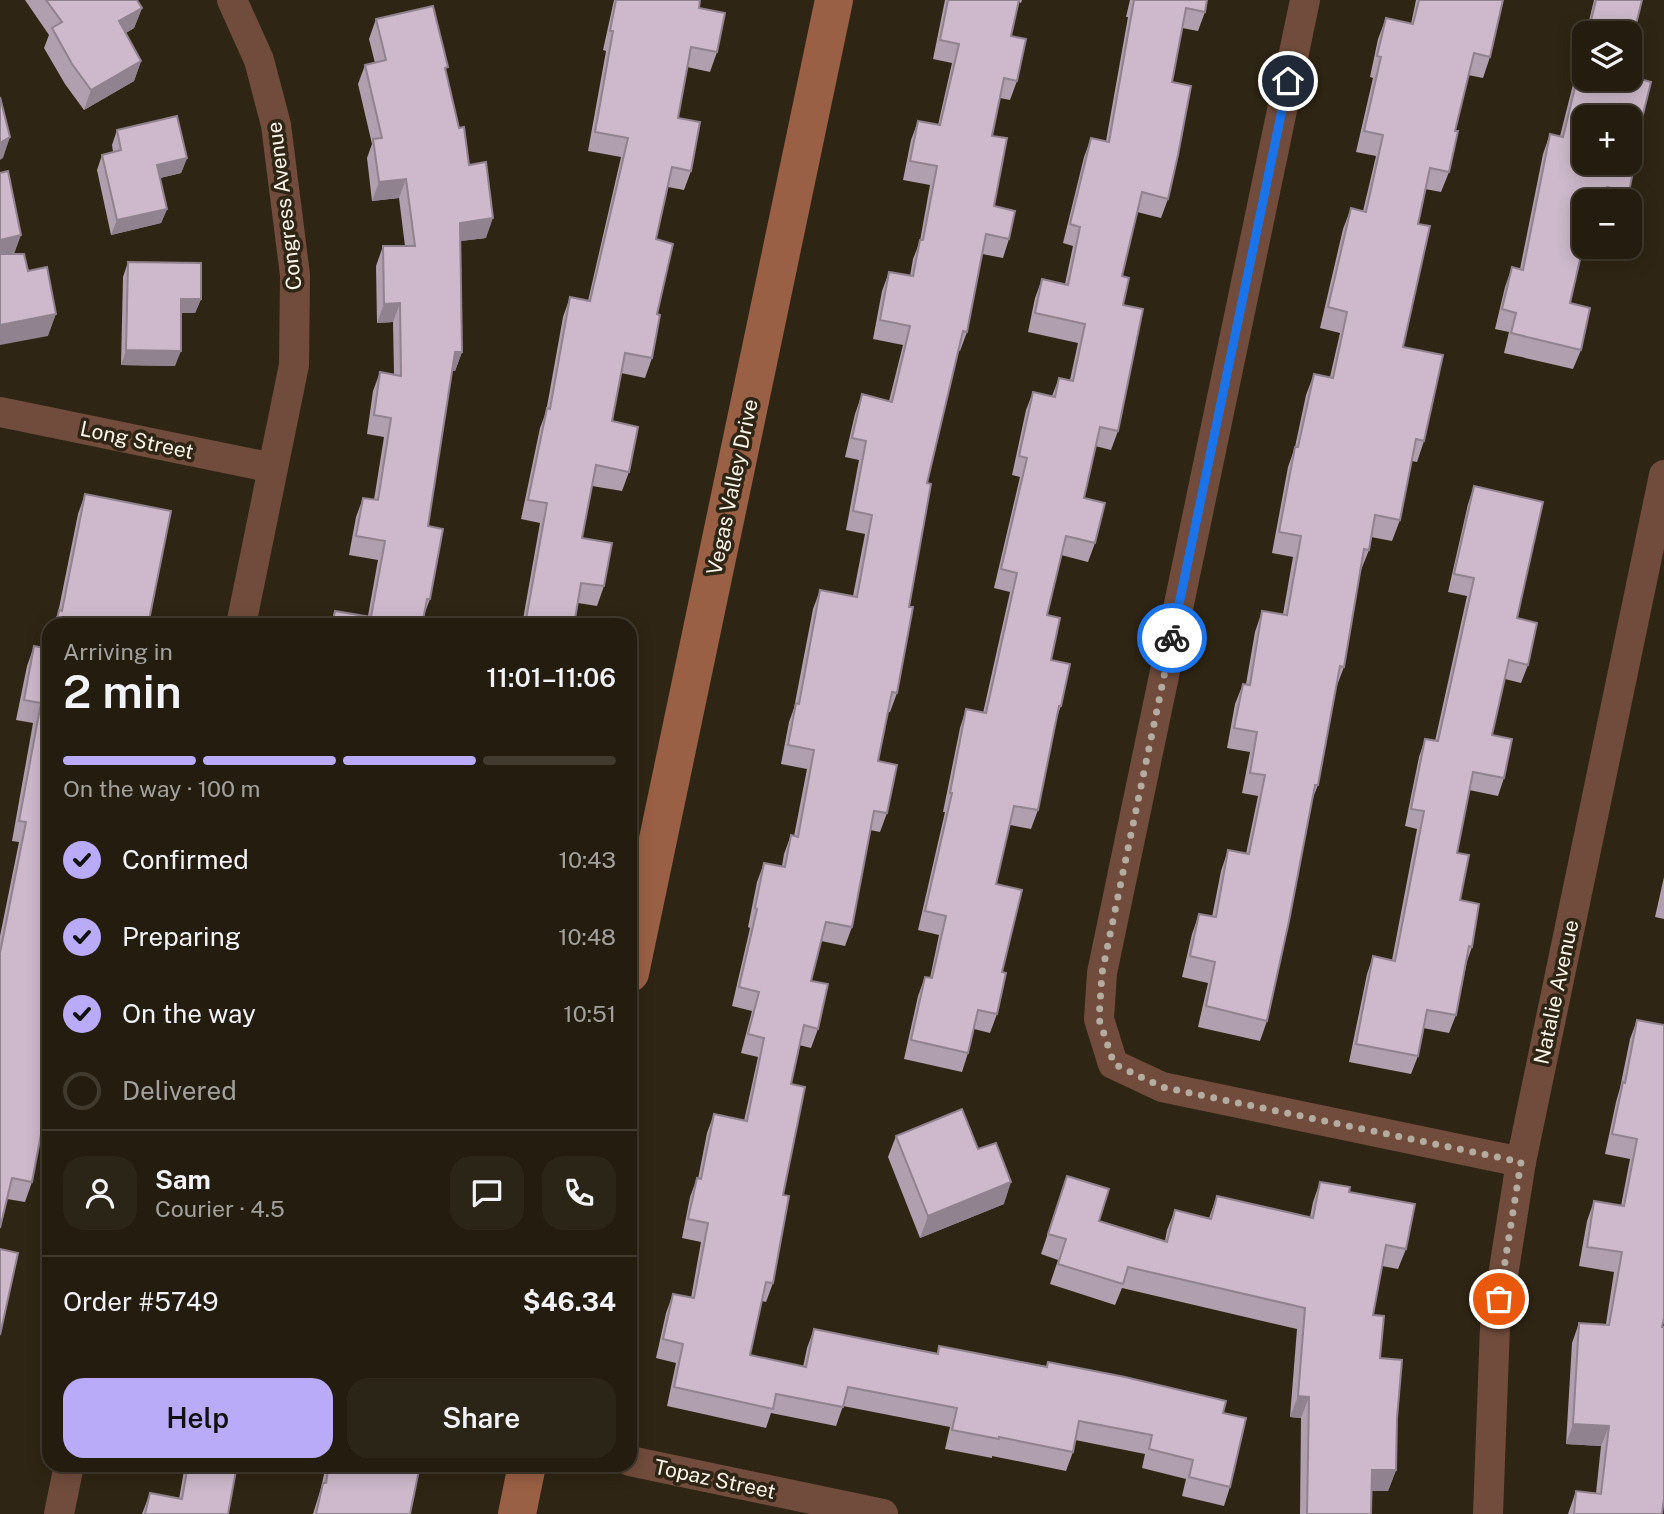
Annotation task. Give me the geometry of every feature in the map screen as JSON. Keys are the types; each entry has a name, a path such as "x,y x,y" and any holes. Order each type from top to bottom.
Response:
{"street":[{"name":"Congress Avenue","path":"232,0 259,60 276,125 295,275 294,365 242,618"},
{"name":"Vegas Valley Drive","path":"637,940 834,0"},
{"path":"1305,0 1102,973 1099,1019 1114,1064 1162,1087 1521,1162"},
{"name":"Long Street","path":"0,412 273,468"},
{"name":"Natalie Avenue","path":"1488,1514 1495,1326 1521,1162 1664,475"},
{"name":"Topaz Street","path":"637,1462 883,1514"},
{"path":"59,1514 68,1472"},
{"path":"517,1514 526,1472"}],"building":[{"path":"46,0 137,0 142,8 119,21 141,61 91,90 72,64 52,28 62,22"},
{"path":"616,0 700,0 699,8 725,13 717,52 691,47 678,118 700,122 691,171 672,167 656,239 673,244 657,314 660,315 652,358 625,353 612,421 638,427 629,472 596,465 582,538 612,543 604,586 581,583 575,618 526,618 547,503 528,500 547,408 550,409 570,297 590,301 628,138 595,132 613,31 610,31"},
{"path":"948,0 1019,0 1011,36 1026,39 1017,81 1004,78 992,136 1007,138 994,206 1015,211 1009,239 986,234 967,332 963,331 927,483 931,484 909,607 913,607 897,693 892,692 878,761 897,765 887,813 874,811 852,927 826,922 811,981 828,984 818,1029 804,1025 791,1084 805,1087 783,1195 789,1196 773,1283 766,1282 750,1355 806,1367 814,1329 938,1354 939,1346 1047,1367 1048,1362 1226,1401 1223,1413 1246,1418 1230,1487 1189,1477 1193,1460 1149,1449 1152,1435 1079,1421 1073,1452 952,1430 957,1408 848,1387 843,1407 776,1394 773,1409 674,1387 683,1344 663,1339 673,1294 694,1298 708,1223 688,1219 697,1178 701,1179 714,1114 747,1121 764,1038 748,1034 759,992 739,987 757,909 755,908 764,863 785,867 791,835 798,837 814,750 788,745 796,703 799,704 820,590 857,597 872,515 853,511 866,441 852,438 862,394 892,402 910,326 880,320 889,272 913,276 920,240 923,240 937,166 910,161 918,121 940,125 959,44 940,40"},
{"path":"1134,0 1207,0 1205,12 1186,8 1172,82 1191,86 1168,199 1142,192 1122,276 1129,278 1123,305 1143,309 1118,431 1100,427 1084,498 1105,503 1095,543 1066,536 1047,615 1060,618 1051,660 1070,664 1038,810 1014,806 996,884 1022,890 1002,972 1006,973 997,1014 978,1010 968,1053 911,1040 925,977 932,978 946,916 925,911 952,793 966,709 986,713 1017,573 1001,569 1027,458 1019,456 1033,392 1055,397 1059,378 1073,381 1085,324 1035,313 1042,279 1068,285 1080,227 1070,224 1091,138 1109,142"},
{"path":"1419,0 1503,0 1490,57 1474,53 1455,131 1458,131 1449,172 1430,168 1418,224 1430,226 1403,347 1443,355 1424,441 1416,439 1400,520 1375,515 1369,550 1364,549 1344,667 1340,666 1318,785 1315,785 1267,1021 1206,1006 1215,962 1190,956 1199,914 1216,917 1228,850 1249,854 1265,775 1250,773 1257,732 1234,728 1243,684 1250,685 1262,611 1287,615 1301,536 1279,532 1295,447 1298,447 1314,374 1333,378 1347,312 1328,307 1351,208 1366,212 1383,135 1364,131 1381,57 1377,56 1386,18 1413,24"},
{"path":"1596,0 1642,0 1637,21 1591,21"},
{"path":"433,6 459,128 464,127 469,165 486,162 493,218 460,223 462,352 455,352 428,526 443,529 430,599 427,599 423,618 334,618 335,611 371,617 385,541 356,536 363,498 378,500 391,418 374,415 380,372 401,376 400,303 384,304 383,246 415,246 406,179 379,182 373,139 382,138 365,65 386,60 376,19"},
{"path":"1642,80 1651,82 1642,119 1642,105 1572,105 1572,175 1632,175 1630,189 1572,189 1572,259 1580,259 1570,303 1590,308 1581,350 1511,333 1516,313 1502,309 1512,267 1523,270 1550,134 1563,137 1574,91 1642,91"},
{"path":"0,97 10,137 0,143"},
{"path":"177,116 187,158 157,165 167,209 117,220 102,155 121,150 117,130"},
{"path":"8,171 21,235 0,240 0,173"},
{"path":"0,254 24,254 28,271 47,267 56,314 0,325"},
{"path":"128,262 201,263 201,299 181,299 181,351 126,350"},
{"path":"1474,486 1543,502 1517,618 1537,623 1528,665 1509,660 1492,735 1512,739 1504,778 1473,772 1457,853 1469,855 1460,900 1479,904 1456,1015 1427,1010 1418,1056 1356,1044 1373,956 1395,961 1424,811 1411,809 1425,739 1438,741 1474,578 1454,574"},
{"path":"85,494 171,511 149,618 57,618 59,610 62,611"},
{"path":"34,646 42,648 42,1129 32,1182 12,1178 0,1228 0,953 26,822 19,821 41,703 24,700"},
{"path":"1637,1020 1664,1025 1662,1514 1574,1514 1576,1491 1601,1494 1609,1426 1573,1424 1579,1323 1609,1325 1622,1252 1587,1247 1594,1201 1624,1206 1637,1139 1612,1134"},
{"path":"962,1109 978,1149 996,1143 1011,1182 928,1216 896,1136"},
{"path":"1067,1176 1109,1189 1099,1221 1167,1242 1175,1210 1211,1219 1217,1196 1313,1218 1320,1182 1350,1187 1349,1192 1415,1204 1406,1249 1386,1245 1373,1315 1384,1316 1380,1358 1402,1360 1396,1470 1372,1470 1371,1514 1307,1514 1309,1397 1298,1396 1305,1308 1128,1267 1123,1284 1058,1264 1066,1239 1048,1234"},
{"path":"0,1249 18,1253 0,1335"},
{"path":"187,1472 236,1472 228,1514 145,1514 150,1493 182,1499"},
{"path":"328,1472 419,1472 410,1514 316,1514 323,1483 326,1483"}],"way so far":[{"path":"1172,638 1102,973 1099,1019 1114,1064 1162,1087 1521,1162 1499,1299"}],"route":[{"path":"1172,638 1288,81"}]}
